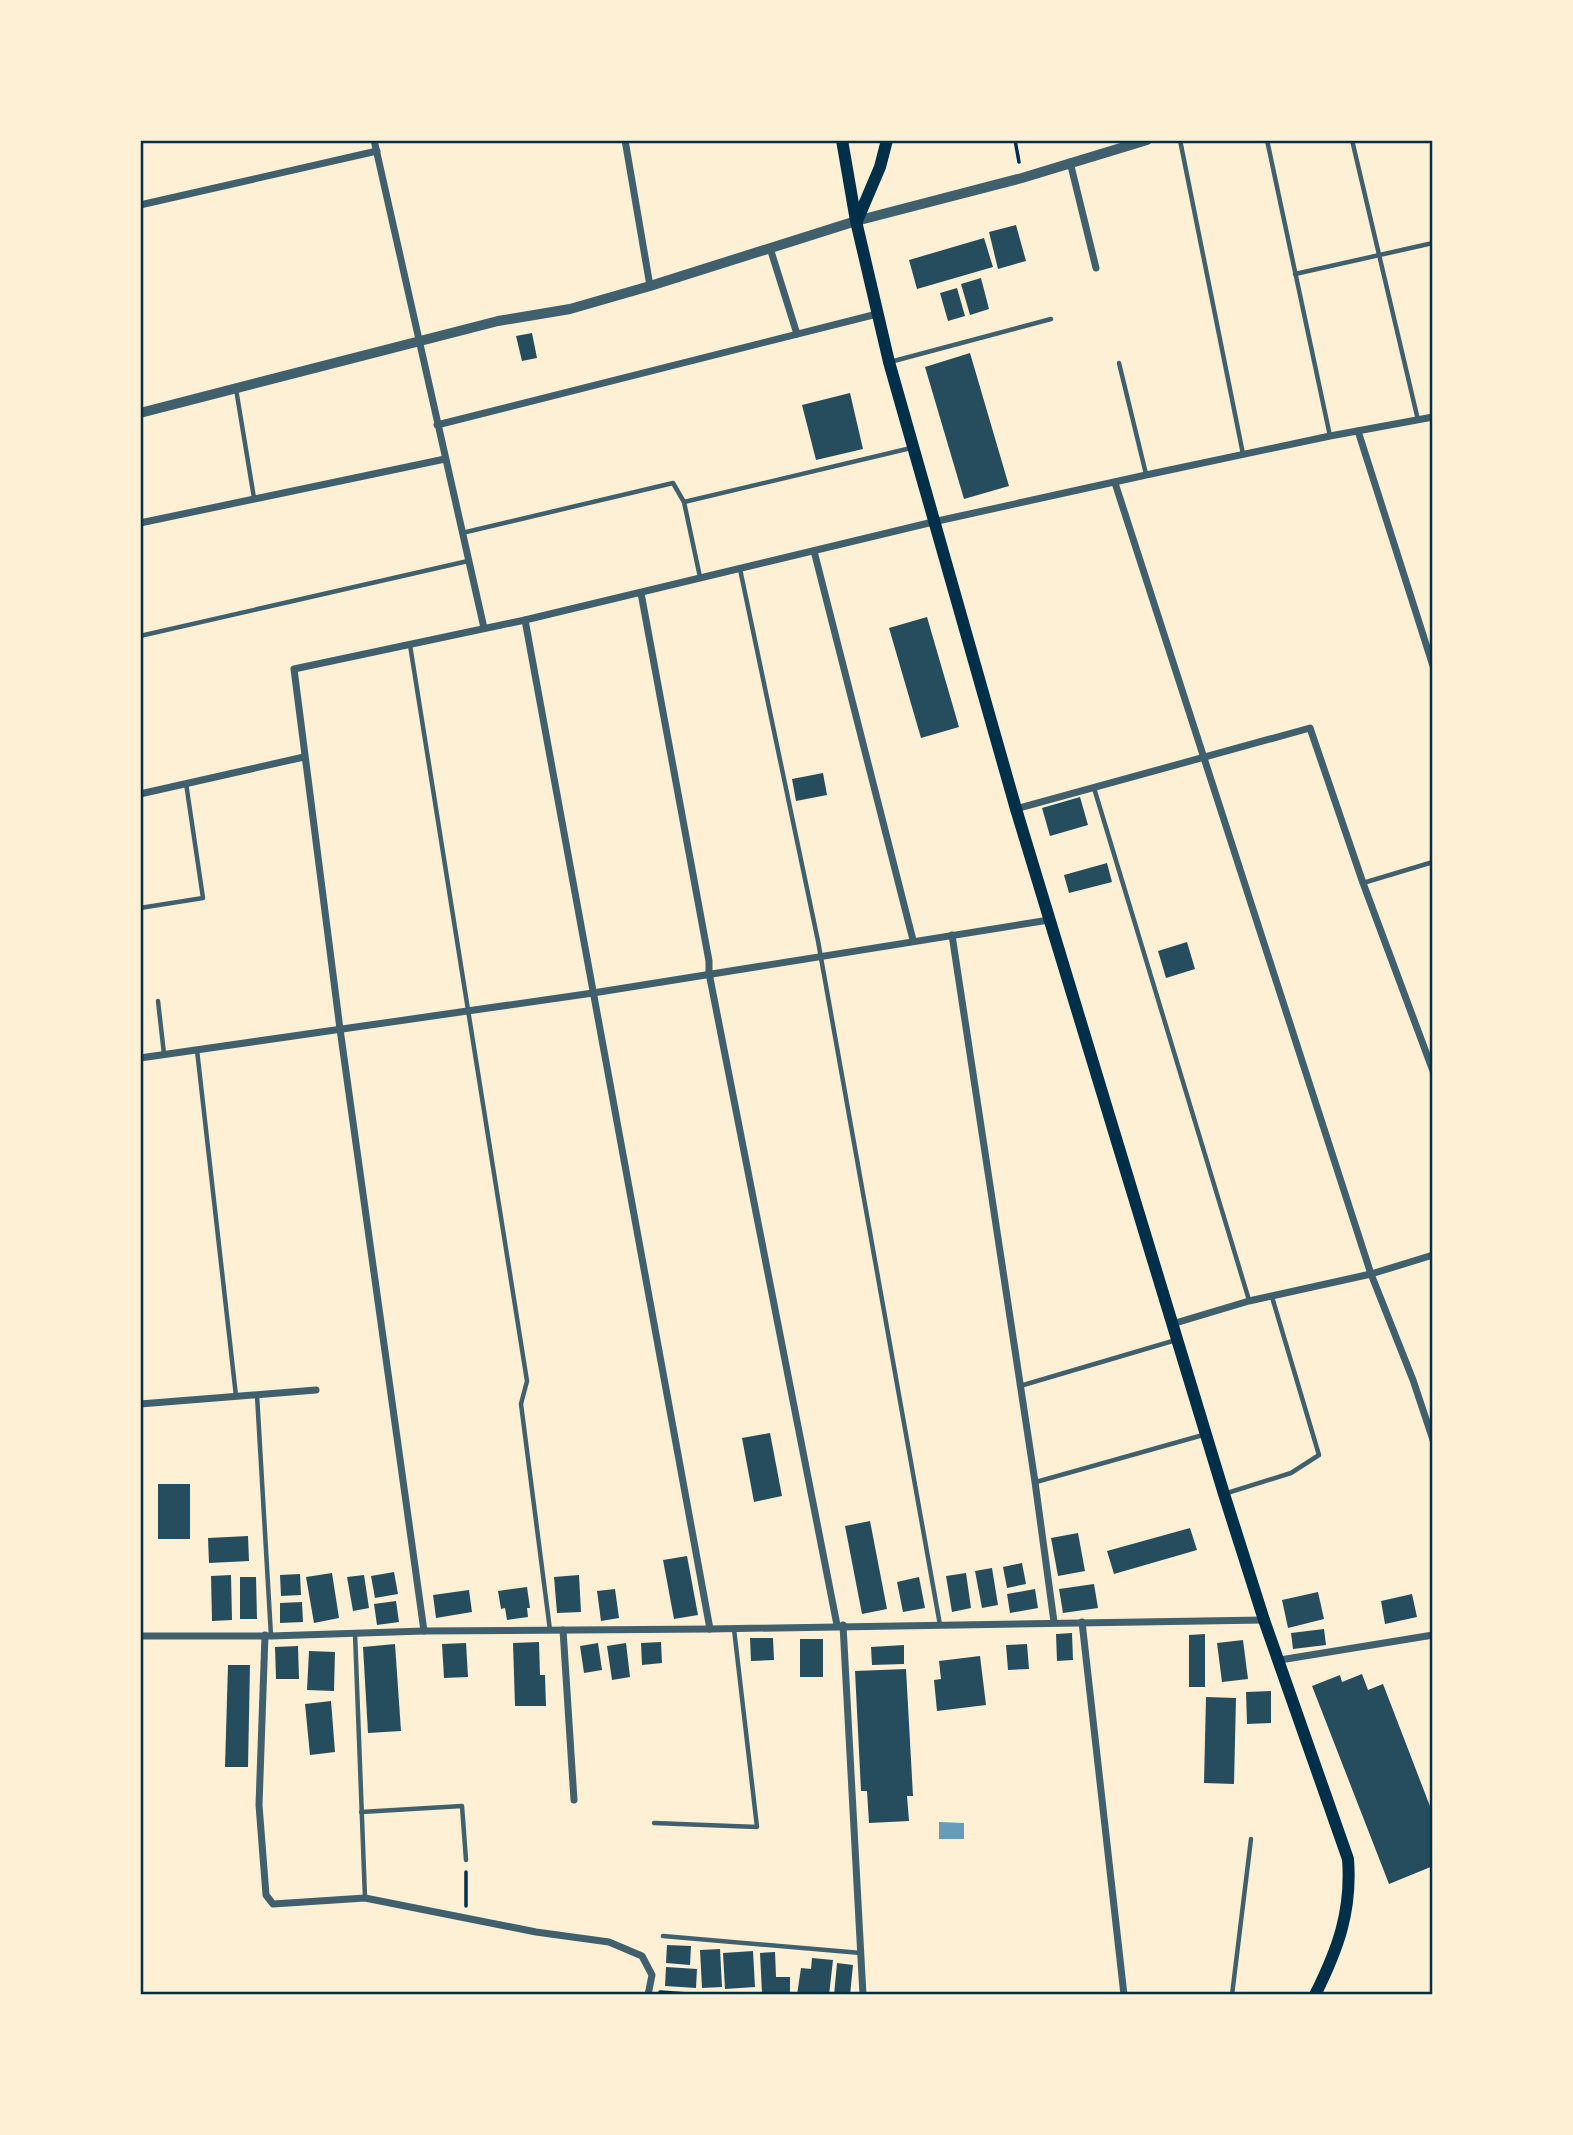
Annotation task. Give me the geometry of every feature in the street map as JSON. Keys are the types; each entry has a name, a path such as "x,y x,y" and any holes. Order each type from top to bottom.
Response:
{"main road":[{"path":"842,140 856,221 889,362 1016,809 1205,1435 1264,1620 1348,1859 1350,1883 1340,1941 1315,1995"},
{"path":"856,221 880,167 887,140"}],"street":[{"path":"374,140 484,628"},
{"path":"625,140 650,286"},
{"path":"140,413 498,321 570,309 856,221 1022,178 1123,143 1147,140"},
{"path":"140,205 377,151"},
{"path":"1070,162 1096,268"},
{"path":"770,248 797,334"},
{"path":"437,425 877,314"},
{"path":"424,1631 340,1029 294,670 526,620 933,522 1243,454 1433,417"},
{"path":"1358,431 1433,666"},
{"path":"140,523 445,459"},
{"path":"1115,483 1371,1274 1413,1380 1433,1440"},
{"path":"814,551 913,940"},
{"path":"641,593 709,961 709,973 840,1625 863,1995"},
{"path":"526,620 710,1629"},
{"path":"1016,809 1310,728 1363,883 1433,1071"},
{"path":"140,794 304,757"},
{"path":"140,1058 593,993 1049,920"},
{"path":"952,935 1054,1622"},
{"path":"1172,1324 1249,1301 1371,1274 1433,1255"},
{"path":"140,1404 316,1390"},
{"path":"140,1636 1264,1620"},
{"path":"1082,1622 1124,1995"},
{"path":"564,1630 574,1800"},
{"path":"1280,1660 1433,1634"},
{"path":"268,1636 260,1805 266,1895 273,1903 365,1898 466,1919 609,1942 642,1956 652,1975 648,1995"}],"lane":[{"path":"1180,140 1243,454"},
{"path":"1267,140 1330,436"},
{"path":"1352,140 1418,421"},
{"path":"1295,274 1433,243"},
{"path":"889,362 1051,319"},
{"path":"1119,363 1146,475"},
{"path":"236,389 254,498"},
{"path":"684,502 912,448"},
{"path":"463,533 673,483 684,502 700,578"},
{"path":"140,636 469,561"},
{"path":"740,569 820,957 940,1625"},
{"path":"410,644 527,1381 521,1404 550,1630"},
{"path":"140,908 203,898 186,783"},
{"path":"1094,788 1249,1301"},
{"path":"1363,883 1433,862"},
{"path":"158,1001 164,1055"},
{"path":"198,1049 236,1396"},
{"path":"1224,1494 1291,1473 1320,1455 1272,1297"},
{"path":"1019,1386 1177,1340"},
{"path":"257,1395 268,1636"},
{"path":"1035,1482 1205,1435"},
{"path":"654,1823 757,1827 734,1629"},
{"path":"355,1633 365,1898"},
{"path":"361,1812 462,1806 466,1860"},
{"path":"1232,1995 1251,1839"},
{"path":"663,1936 862,1954"}],"path":[{"path":"1015,140 1022,178"},
{"path":"466,1860 466,1919"}],"water":[{"path":"939,1822 964,1823 964,1839 939,1839"}],"building":[{"path":"1016,225 1026,261 998,269 989,232"},
{"path":"984,238 993,267 917,289 909,260"},
{"path":"981,278 989,309 970,315 961,284"},
{"path":"957,288 965,316 948,321 940,293"},
{"path":"532,333 537,358 522,361 516,336"},
{"path":"970,353 1009,486 964,499 925,367"},
{"path":"850,393 863,449 816,460 802,405"},
{"path":"927,617 959,727 921,738 889,628"},
{"path":"823,773 827,795 796,801 792,779"},
{"path":"1080,797 1088,825 1050,836 1042,808"},
{"path":"1107,863 1112,882 1069,893 1064,875"},
{"path":"1187,942 1195,969 1166,978 1158,951"},
{"path":"770,1433 782,1496 754,1502 742,1438"},
{"path":"158,1484 190,1484 190,1539 158,1539"},
{"path":"870,1521 887,1609 862,1614 845,1526"},
{"path":"1190,1528 1197,1550 1114,1574 1107,1551"},
{"path":"1078,1533 1085,1571 1058,1576 1051,1538"},
{"path":"248,1536 249,1561 209,1563 208,1538"},
{"path":"687,1556 698,1615 674,1619 663,1560"},
{"path":"1022,1563 1026,1584 1007,1588 1003,1567"},
{"path":"992,1568 998,1605 982,1608 975,1571"},
{"path":"394,1572 398,1594 375,1598 371,1576"},
{"path":"332,1573 339,1618 314,1623 306,1577"},
{"path":"966,1573 971,1608 952,1612 946,1576"},
{"path":"300,1574 301,1595 281,1596 280,1575"},
{"path":"231,1575 232,1620 212,1621 211,1576"},
{"path":"364,1575 369,1608 353,1611 347,1577"},
{"path":"579,1575 581,1612 557,1613 554,1577"},
{"path":"240,1577 256,1577 257,1619 240,1619"},
{"path":"919,1577 925,1608 903,1612 897,1582"},
{"path":"1094,1584 1098,1608 1063,1613 1059,1589"},
{"path":"527,1587 530,1608 527,1608 528,1617 507,1620 505,1608 501,1609 498,1591"},
{"path":"615,1589 619,1618 601,1621 597,1591"},
{"path":"1035,1589 1038,1608 1010,1613 1007,1594"},
{"path":"469,1590 472,1612 436,1618 433,1595"},
{"path":"1318,1592 1324,1619 1288,1628 1282,1600"},
{"path":"1412,1594 1417,1617 1385,1624 1381,1601"},
{"path":"396,1601 399,1622 377,1625 374,1604"},
{"path":"302,1602 303,1622 280,1623 280,1603"},
{"path":"1324,1629 1326,1645 1293,1649 1291,1633"},
{"path":"1072,1633 1073,1660 1057,1661 1056,1634"},
{"path":"1205,1634 1205,1687 1189,1687 1189,1635"},
{"path":"750,1638 773,1638 774,1660 751,1661"},
{"path":"800,1639 823,1639 823,1677 800,1677"},
{"path":"1243,1640 1248,1679 1222,1682 1217,1643"},
{"path":"539,1642 540,1675 545,1675 546,1706 515,1706 513,1643"},
{"path":"661,1642 662,1663 642,1665 641,1643"},
{"path":"466,1643 468,1677 444,1678 442,1644"},
{"path":"598,1643 602,1670 584,1673 580,1646"},
{"path":"626,1643 630,1677 612,1680 607,1646"},
{"path":"395,1644 401,1731 368,1733 363,1647"},
{"path":"1027,1644 1029,1669 1008,1670 1006,1645"},
{"path":"904,1645 904,1664 872,1665 871,1647"},
{"path":"298,1646 299,1679 276,1679 275,1647"},
{"path":"309,1651 335,1652 334,1691 307,1690"},
{"path":"980,1656 986,1705 937,1711 934,1680 941,1679 939,1661"},
{"path":"228,1665 250,1665 248,1767 225,1767"},
{"path":"906,1669 913,1796 907,1796 909,1821 869,1823 867,1791 861,1791 855,1671"},
{"path":"1362,1674 1368,1690 1383,1684 1433,1814 1433,1866 1389,1884 1312,1686 1340,1675 1342,1682"},
{"path":"1271,1691 1271,1723 1247,1724 1246,1692"},
{"path":"1206,1697 1236,1698 1234,1784 1204,1783"},
{"path":"331,1701 335,1752 310,1755 305,1704"},
{"path":"667,1945 691,1946 690,1965 666,1963"},
{"path":"720,1949 722,1987 702,1988 700,1950"},
{"path":"753,1951 755,1987 725,1989 723,1953"},
{"path":"775,1952 776,1977 790,1977 790,1992 762,1993 760,1953"},
{"path":"812,1958 833,1960 829,1995 797,1995 801,1968 811,1969"},
{"path":"837,1963 853,1965 850,1995 834,1995"},
{"path":"666,1967 697,1969 696,1988 665,1986"}]}
